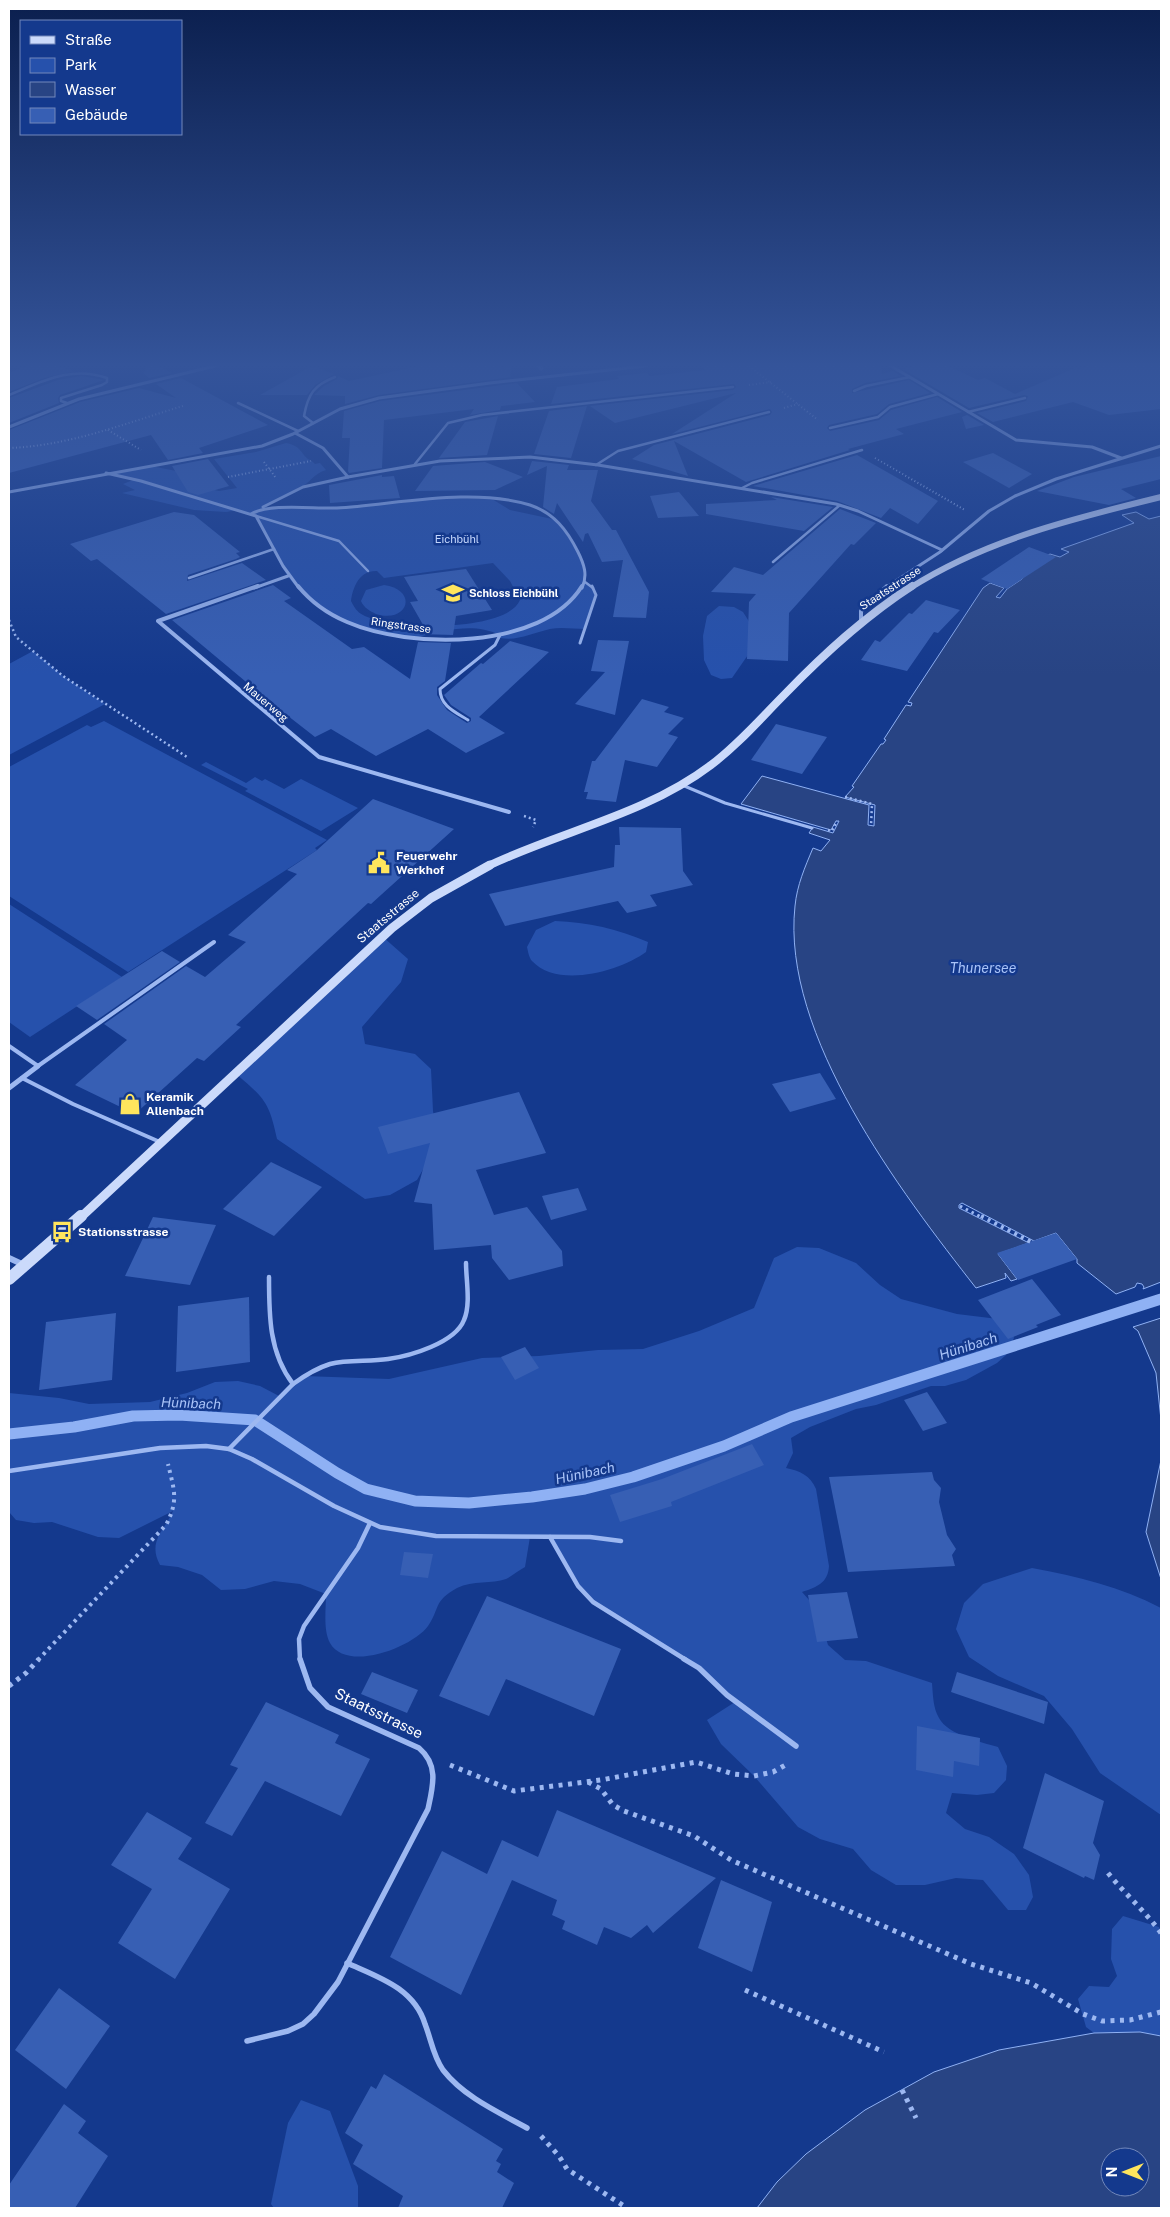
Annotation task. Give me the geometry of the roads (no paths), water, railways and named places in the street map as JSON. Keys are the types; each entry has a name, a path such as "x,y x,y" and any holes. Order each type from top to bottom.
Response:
{"main road":[{"name":"Staatsstrasse","path":"9,1279 161,1142 370,947 431,898 481,869 511,855 632,810 682,785 720,758 803,675 861,622 910,588 986,550 1054,525 1161,496"}],"street":[{"path":"9,492 128,469"},
{"path":"341,469 348,477"},
{"path":"251,514 302,487 387,469"},
{"path":"624,469 840,505 858,511 942,550"},
{"path":"861,622 861,611 879,591 942,550 986,513 1005,502 1059,478 1085,469"},
{"path":"106,473 141,481 256,516"},
{"path":"263,507 330,508 467,497 492,498 521,504 541,510 560,523 583,562 586,574 585,582"},
{"name":"Ringstrasse","path":"256,516 292,582 322,609 335,617 362,628 431,638 500,635 522,630 555,616 577,595 585,582"},
{"name":"Mauerweg","path":"288,576 158,621 319,757 509,812"},
{"path":"9,1088 38,1066"},
{"path":"9,1258 25,1266"}],"lane":[{"path":"742,488 752,483 797,469"},
{"path":"773,562 840,505"},
{"path":"256,516 338,541 368,571"},
{"path":"189,578 274,550"},
{"path":"580,643 596,595 593,587 585,582"},
{"path":"468,720 444,704 440,697 440,689 495,645 500,635"},
{"path":"682,785 725,803 812,828"},
{"path":"9,1046 38,1066 214,942"},
{"path":"22,1078 73,1104 161,1142"},
{"path":"229,1449 293,1384 304,1376 331,1364 389,1359 432,1347 458,1331 464,1322 467,1312 466,1263"},
{"path":"269,1277 270,1326 286,1377 293,1384"},
{"path":"9,1471 164,1448 206,1446 229,1449 252,1459 334,1506 380,1527 436,1536 590,1537 621,1541"},
{"name":"Staatsstrasse","path":"247,2041 288,2031 303,2024 314,2014 338,1982 428,1809 434,1780 428,1756 420,1748 328,1708 310,1688 300,1664 299,1639 304,1626 358,1548 370,1523"},
{"path":"550,1537 578,1586 593,1602 699,1668 727,1695 796,1746"},
{"path":"347,1963 396,1987 412,1998 423,2017 429,2041 442,2069 460,2088 490,2108 527,2128"}],"water":[{"name":"Thunersee","path":"1136,512 1149,519 1161,516 1161,1282 1143,1289 1142,1284 1137,1283 1135,1287 1116,1294 1077,1263 1077,1259 1056,1233 1034,1241 962,1203 959,1205 959,1208 1029,1243 998,1254 1017,1279 1011,1281 1005,1273 1006,1278 976,1288 914,1206 882,1159 852,1109 826,1058 807,1007 796,956 796,898 813,848 821,851 830,840 809,833 813,827 833,833 839,821 836,821 831,830 741,804 762,776 869,805 868,825 874,826 875,805 845,797 854,787 852,786 881,744 886,740 884,739 906,705 911,706 912,703 908,702 983,588 990,583 1004,588 996,597 1000,598 1007,589 1022,579 1035,562 1050,554 1060,557 1069,552 1061,549 1134,523 1122,515"},
{"path":"1161,1318 1161,1420 1156,1373 1138,1331 1133,1327"},
{"path":"1161,1460 1161,1579 1146,1532"},
{"path":"1140,2032 1161,2036 1161,2208 757,2208 777,2182 806,2154 865,2110 934,2072 999,2050 1094,2033"}],"waterway":[{"name":"Hünibach","path":"9,1434 74,1427 133,1416 179,1415 255,1420 337,1473 366,1489 415,1501 469,1503 532,1497 585,1489 633,1477 724,1446 791,1417 1161,1299"}],"place":[{"name":"Schloss Eichbühl","path":"453,593"},
{"name":"Feuerwehr Werkhof","path":"379,863"},
{"name":"Keramik Allenbach","path":"130,1104"},
{"name":"Stationsstrasse","path":"62,1232"}],"park label":[{"name":"Eichbühl","path":"457,539"}]}
